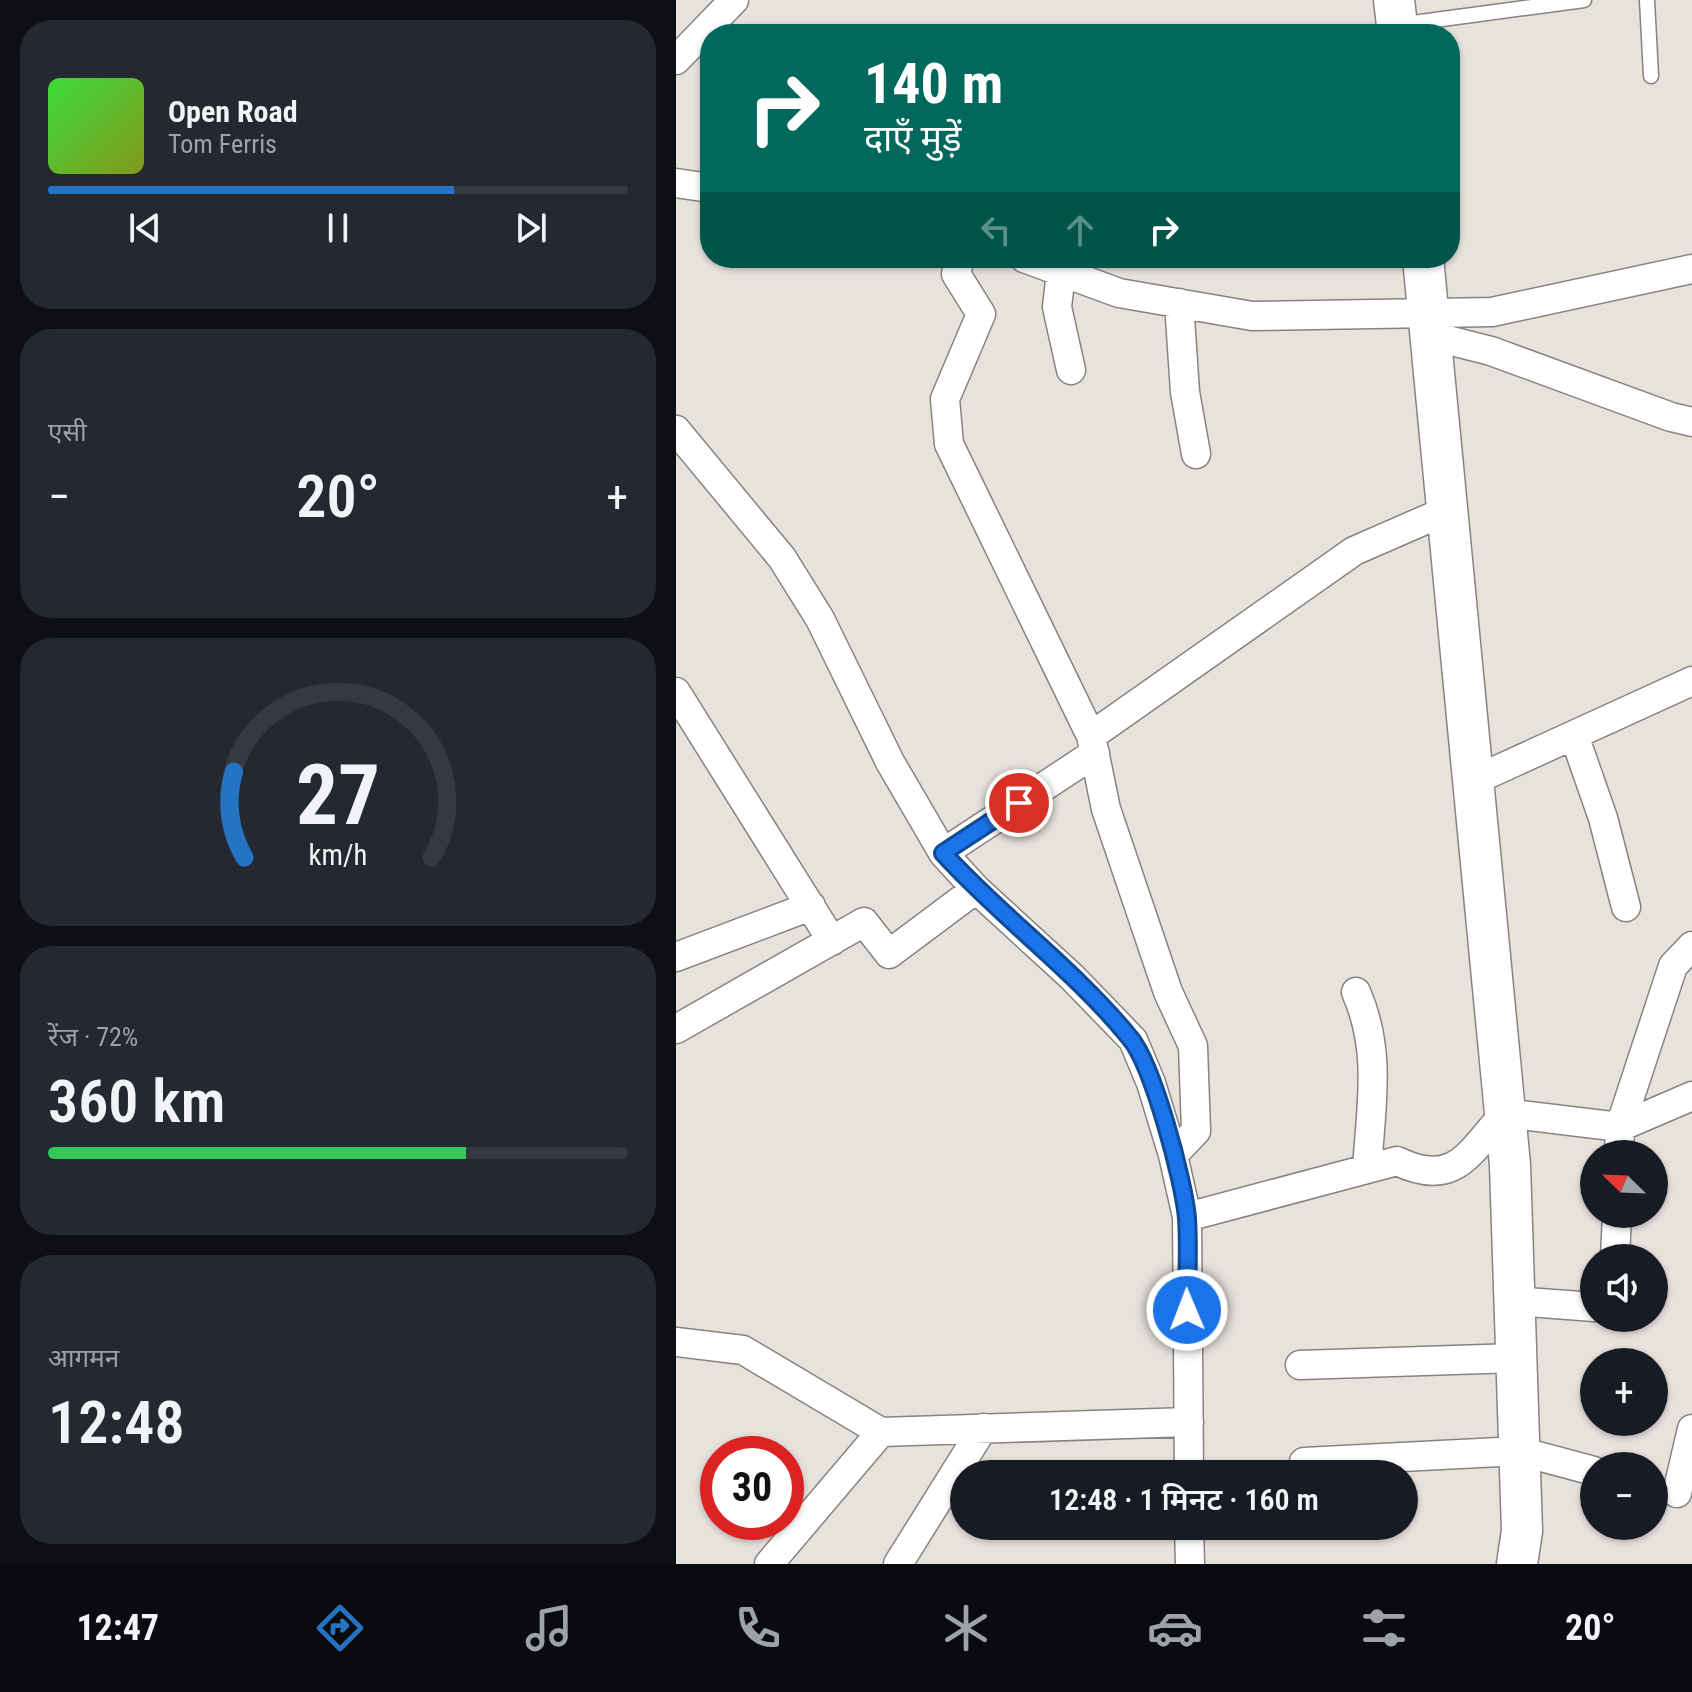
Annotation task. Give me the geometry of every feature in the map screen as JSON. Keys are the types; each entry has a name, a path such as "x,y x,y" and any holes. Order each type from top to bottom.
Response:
{"main road":[{"path":"1424,268 1505,1113 1522,1531 1517,1564"}],"street":[{"path":"711,24 734,0"},
{"path":"676,60 700,35"},
{"path":"676,183 700,187"},
{"path":"958,268 956,274 981,314 945,399 949,444 1093,744 1106,809 1168,992 1193,1046 1196,1131 1173,1155"},
{"path":"1050,268 1119,293 1252,316 1430,324 1692,269"},
{"path":"1061,272 1057,307 1071,370"},
{"path":"1179,303 1185,392 1196,454"},
{"path":"1430,324 1491,351 1692,422"},
{"path":"676,430 782,558 820,619 890,762 943,853 976,889 1072,977 1133,1040 1151,1083 1173,1155 1187,1217 1189,1460"},
{"path":"943,853 1354,551 1448,510"},
{"path":"1473,781 1692,681"},
{"path":"676,692 832,941"},
{"path":"1574,735 1603,818 1626,907"},
{"path":"676,1029 864,922 889,954 976,889"},
{"path":"676,957 811,906"},
{"path":"1619,1140 1673,966 1692,946"},
{"path":"1356,992 1367,1018 1374,1050 1367,1169"},
{"path":"1187,1217 1397,1161 1422,1173 1455,1168 1505,1113 1619,1140 1692,1096"},
{"path":"1514,1301 1580,1306"},
{"path":"676,1342 743,1350 881,1432 1189,1422"},
{"path":"1300,1365 1516,1358"},
{"path":"898,1564 983,1428"},
{"path":"1674,1494 1692,1429"},
{"path":"769,1564 881,1432"},
{"path":"1343,1460 1519,1451 1580,1467"},
{"path":"1189,1540 1190,1564"}],"lane":[{"path":"1396,20 1584,0"},
{"path":"1647,0 1651,76"}],"route":[{"path":"1019,803 943,853 976,889 1072,977 1133,1040 1151,1083 1173,1155 1187,1217 1187,1310"}]}
